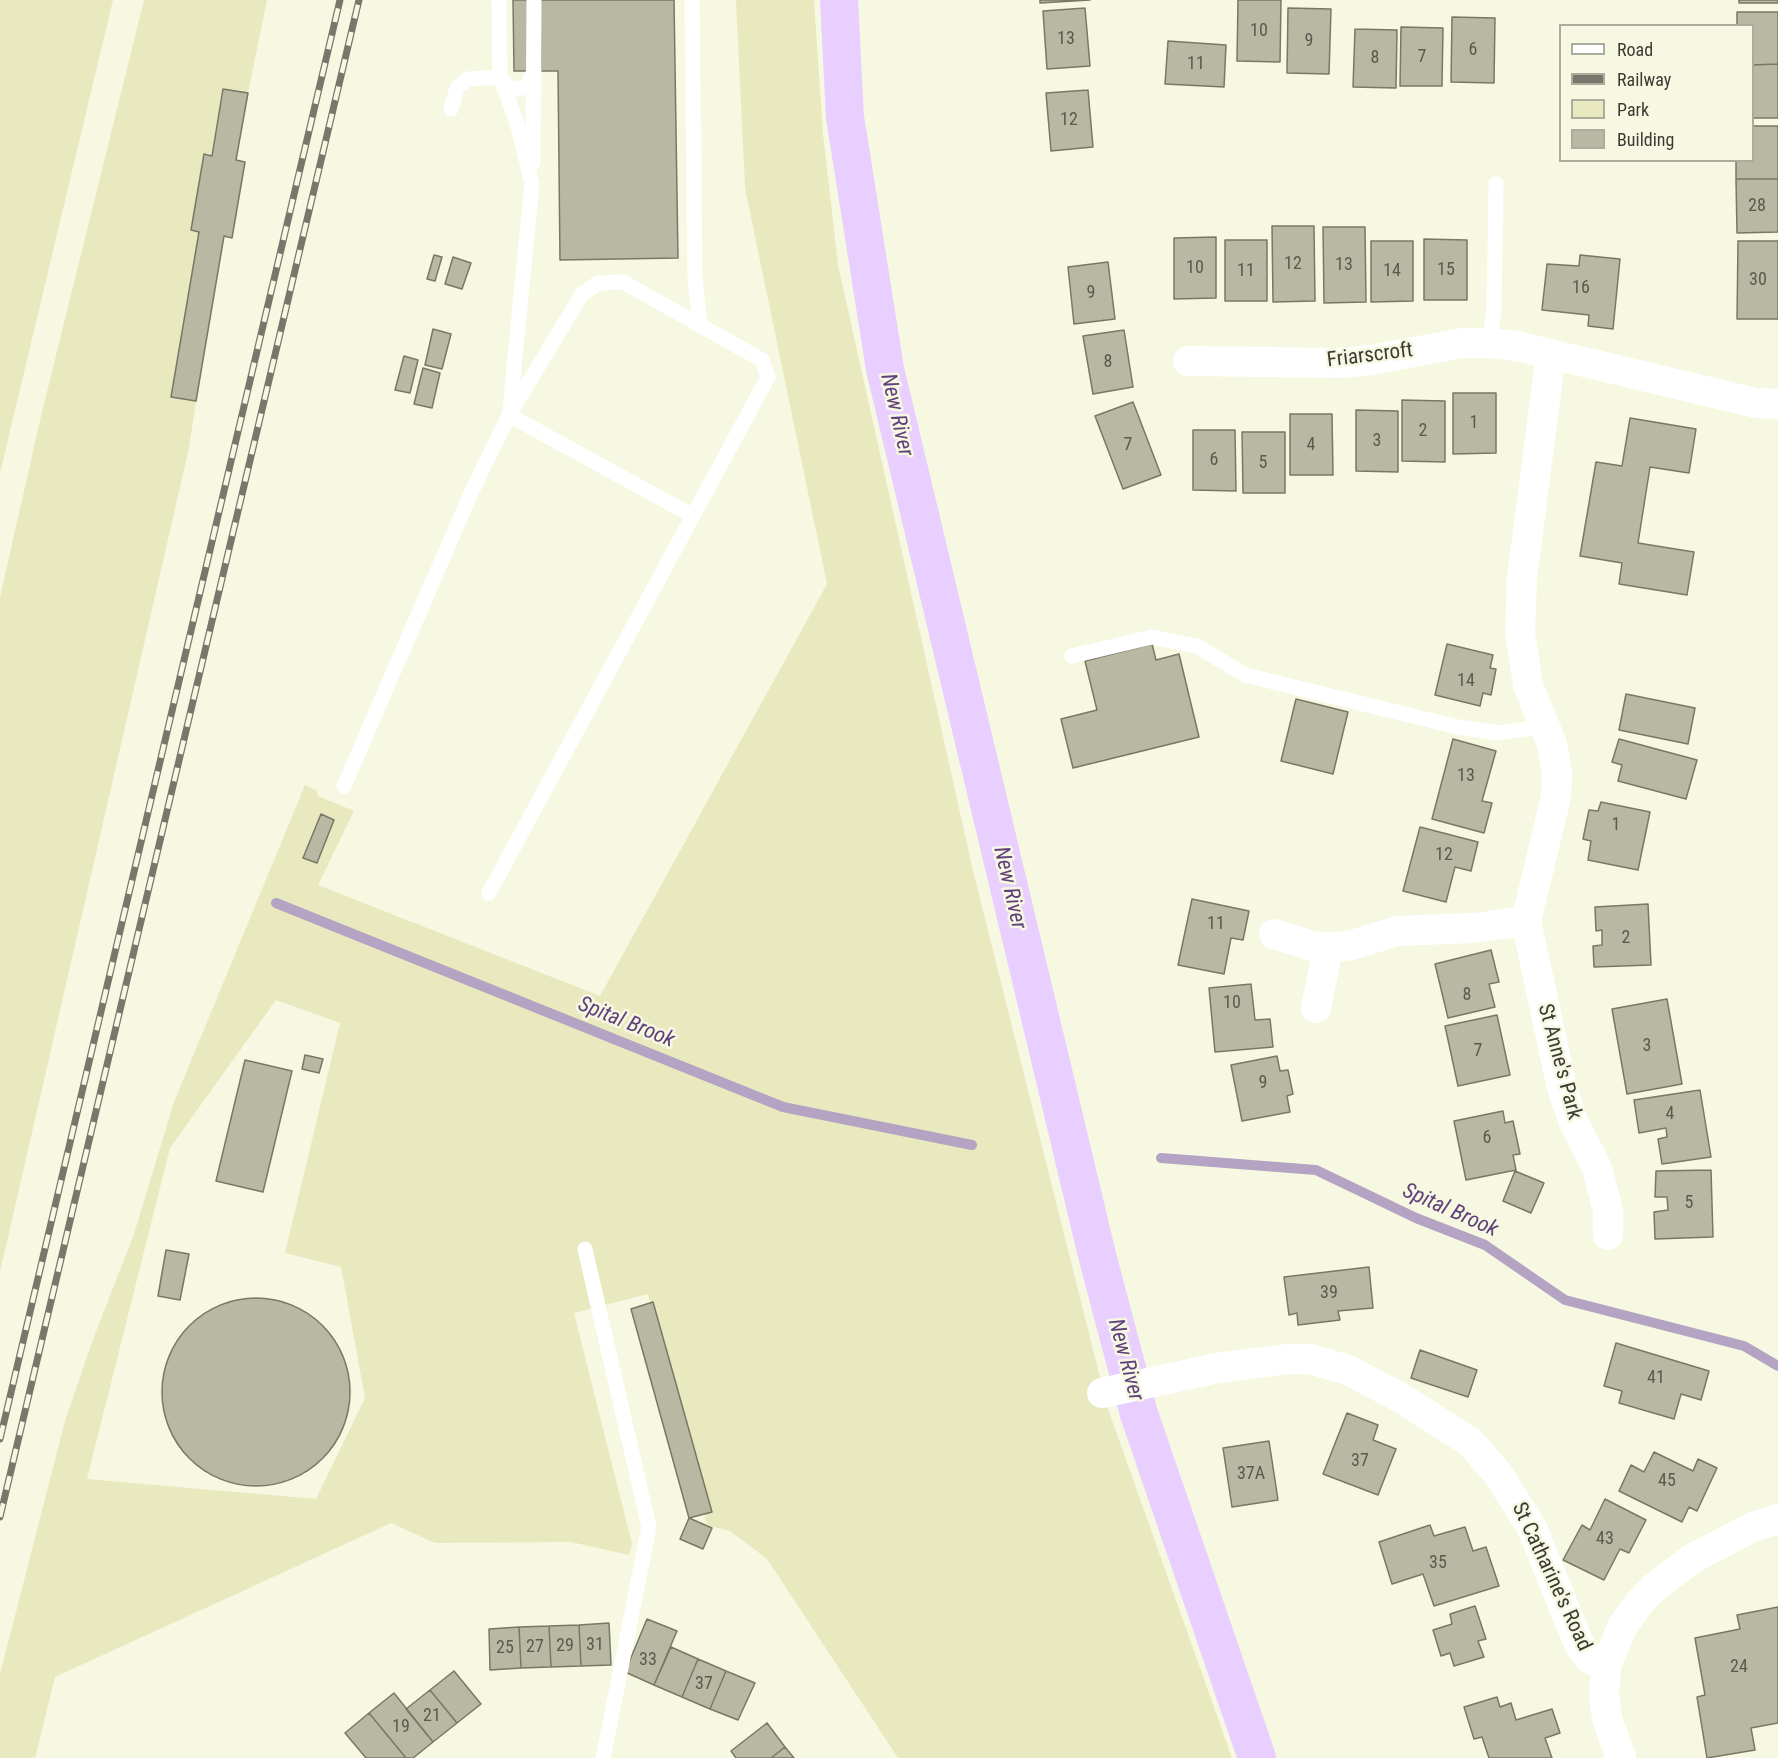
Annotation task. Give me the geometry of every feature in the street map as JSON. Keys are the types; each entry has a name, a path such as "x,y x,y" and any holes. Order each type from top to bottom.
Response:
{"street":[{"name":"Friarscroft","path":"1188,361 1340,363 1371,360 1462,343 1489,343 1551,354 1756,403 1778,404"},
{"name":"St Anne's Park","path":"1551,354 1522,578 1520,633 1522,661 1528,685 1552,744 1556,797 1526,921 1562,1088 1574,1123 1598,1168 1608,1211 1608,1235"},
{"path":"1274,934 1312,946 1328,948 1352,945 1397,931 1474,928 1526,921"},
{"path":"1316,1008 1328,948"},
{"name":"St Catharine's Road","path":"1102,1393 1217,1368 1288,1359 1327,1364 1367,1379 1457,1433 1484,1456 1522,1509 1579,1644 1589,1658 1606,1667"},
{"name":"St Catharine's Road","path":"1621,1758 1604,1704 1606,1667 1622,1627 1639,1603 1655,1587 1693,1558 1753,1527 1778,1519"}],"lane":[{"path":"499,0 500,77 517,123 532,184"},
{"path":"509,415 532,184 534,0"},
{"path":"692,0 695,279 700,324"},
{"path":"500,77 510,89 520,89 528,84 534,71"},
{"path":"451,109 458,88 468,79 500,77"},
{"path":"1489,343 1494,311 1496,184"},
{"path":"344,786 461,513 509,415 582,294 598,283 623,282 762,360 768,377 489,893"},
{"path":"509,415 693,516"},
{"path":"1072,656 1152,637 1197,646 1245,675 1458,728 1499,733 1546,726"},
{"path":"585,1249 650,1527 603,1758"}],"green space":[{"path":"0,0 113,0 0,473"},
{"path":"144,0 267,0 248,93 223,89 212,156 204,155 191,230 199,232 196,401 189,448 0,1272 0,597 41,416"},
{"path":"736,0 814,0 823,134 838,265 973,871 1108,1409 1232,1758 898,1758 767,1559 730,1531 707,1525 648,1294 574,1313 632,1544 629,1555 571,1542 435,1543 391,1523 55,1677 35,1758 0,1758 0,1674 65,1421 92,1342 134,1234 174,1102 305,785 317,791 318,796 354,811 318,885 600,996 827,584 745,188","holes":["276,1000 340,1023 285,1253 341,1267 365,1398 316,1499 87,1479 170,1148"]}],"building":[{"path":"513,0 674,0 678,258 560,260 558,71 514,71"},
{"path":"1040,0 1090,0 1040,3"},
{"path":"1238,0 1281,0 1280,62 1237,61"},
{"path":"1739,0 1778,0 1778,3 1739,3"},
{"path":"1085,8 1090,66 1047,69 1043,11"},
{"path":"1288,8 1331,9 1329,74 1287,73"},
{"path":"1737,12 1778,12 1778,64 1754,65 1754,24 1737,24"},
{"path":"1452,17 1495,18 1494,83 1451,82"},
{"path":"1401,27 1443,28 1442,86 1400,86"},
{"path":"1355,29 1397,30 1396,88 1353,87"},
{"path":"1168,41 1226,45 1224,87 1165,84"},
{"path":"1778,64 1778,118 1754,118 1754,65"},
{"path":"223,89 248,93 236,160 245,162 232,238 224,236 196,401 171,397 199,232 191,230 204,154 212,156"},
{"path":"1088,90 1093,147 1051,151 1046,93"},
{"path":"1754,126 1778,126 1778,179 1736,179 1736,162 1754,162"},
{"path":"1736,179 1778,179 1778,232 1737,233"},
{"path":"1272,226 1314,226 1315,301 1273,302"},
{"path":"1323,227 1365,227 1366,302 1324,303"},
{"path":"1216,237 1216,298 1174,299 1174,238"},
{"path":"1424,239 1467,240 1467,300 1424,300"},
{"path":"1225,240 1267,240 1267,301 1225,301"},
{"path":"1371,241 1413,241 1413,301 1371,302"},
{"path":"1738,241 1778,241 1778,319 1737,319"},
{"path":"434,255 442,257 435,281 427,279"},
{"path":"1580,255 1620,259 1613,329 1588,326 1589,315 1542,310 1547,264 1579,266"},
{"path":"453,257 471,263 462,289 445,284"},
{"path":"1108,262 1115,319 1074,324 1068,267"},
{"path":"433,329 451,334 442,369 425,365"},
{"path":"1124,330 1133,387 1093,394 1083,336"},
{"path":"404,356 418,360 410,393 395,390"},
{"path":"423,368 440,373 432,408 414,404"},
{"path":"1453,393 1496,393 1496,453 1453,454"},
{"path":"1402,400 1445,401 1445,462 1402,461"},
{"path":"1133,402 1161,475 1123,489 1095,416"},
{"path":"1356,410 1398,411 1398,472 1356,471"},
{"path":"1290,414 1332,414 1333,475 1290,475"},
{"path":"1630,418 1696,429 1689,473 1650,467 1638,543 1694,552 1687,595 1619,584 1622,563 1580,556 1596,462 1622,466"},
{"path":"1193,430 1235,430 1236,491 1193,490"},
{"path":"1242,432 1285,432 1285,493 1243,493"},
{"path":"1152,644 1156,660 1179,654 1199,737 1073,768 1061,719 1097,710 1085,661"},
{"path":"1447,644 1493,655 1490,668 1496,669 1491,695 1483,693 1480,706 1435,695"},
{"path":"1626,694 1695,708 1688,744 1619,730"},
{"path":"1296,699 1348,712 1333,774 1281,761"},
{"path":"1453,739 1496,751 1482,801 1492,803 1484,833 1432,819"},
{"path":"1619,739 1697,760 1686,799 1618,781 1622,765 1612,762"},
{"path":"1601,802 1650,812 1638,870 1588,860 1591,841 1583,839 1589,810 1598,811"},
{"path":"321,814 334,820 317,863 303,858"},
{"path":"1420,827 1478,842 1471,871 1455,867 1446,902 1403,891"},
{"path":"1192,899 1249,911 1243,940 1231,938 1224,974 1178,965"},
{"path":"1648,904 1651,965 1594,967 1593,946 1602,945 1602,930 1596,931 1595,907"},
{"path":"1491,950 1499,982 1489,984 1495,1007 1448,1018 1435,964"},
{"path":"1251,984 1255,1020 1270,1019 1273,1047 1215,1052 1209,988"},
{"path":"1667,999 1682,1084 1627,1094 1612,1009"},
{"path":"1497,1015 1510,1075 1458,1086 1445,1026"},
{"path":"305,1055 323,1059 319,1073 302,1069"},
{"path":"1277,1056 1280,1071 1288,1070 1293,1094 1287,1096 1290,1112 1242,1121 1231,1065"},
{"path":"245,1060 292,1071 263,1192 216,1181"},
{"path":"1700,1090 1711,1157 1662,1164 1658,1139 1667,1137 1666,1128 1639,1133 1634,1100"},
{"path":"1503,1111 1505,1123 1513,1121 1520,1154 1513,1155 1516,1170 1466,1180 1454,1121"},
{"path":"1711,1170 1713,1237 1655,1239 1654,1212 1668,1210 1667,1197 1655,1197 1656,1171"},
{"path":"1515,1171 1544,1183 1531,1213 1503,1201"},
{"path":"166,1250 189,1254 180,1300 158,1296"},
{"path":"1369,1267 1373,1308 1338,1311 1340,1320 1298,1325 1297,1313 1289,1315 1284,1277"},
{"path":"247,1298 265,1298 292,1305 323,1325 343,1356 350,1392 343,1428 323,1459 292,1479 265,1486 247,1486 212,1475 196,1465 183,1452 166,1419 162,1401 162,1383 173,1348 183,1332 196,1319 229,1302"},
{"path":"653,1302 712,1512 689,1518 631,1309"},
{"path":"1616,1343 1709,1371 1701,1400 1681,1394 1674,1419 1619,1403 1622,1391 1604,1386"},
{"path":"1420,1350 1477,1370 1468,1397 1411,1378"},
{"path":"1347,1413 1378,1425 1373,1440 1396,1449 1378,1495 1323,1474"},
{"path":"1269,1441 1278,1500 1232,1507 1223,1448"},
{"path":"1654,1452 1693,1471 1698,1459 1717,1468 1697,1511 1689,1507 1682,1522 1619,1491 1631,1465 1644,1472"},
{"path":"1605,1499 1646,1520 1629,1553 1620,1549 1604,1580 1563,1560 1582,1525 1590,1530"},
{"path":"689,1518 712,1528 703,1549 680,1539"},
{"path":"1430,1525 1434,1536 1465,1527 1473,1551 1486,1547 1499,1586 1434,1606 1423,1574 1392,1584 1379,1542"},
{"path":"1475,1606 1486,1639 1478,1641 1484,1657 1454,1666 1450,1653 1441,1656 1433,1630 1452,1624 1450,1614"},
{"path":"1778,1607 1778,1723 1751,1728 1755,1750 1707,1758 1697,1697 1705,1695 1695,1638 1740,1629 1737,1615"},
{"path":"647,1619 677,1631 654,1685 625,1672"},
{"path":"609,1623 611,1665 581,1666 579,1625"},
{"path":"579,1625 581,1666 551,1667 549,1626"},
{"path":"549,1626 551,1667 521,1668 519,1627"},
{"path":"519,1627 521,1668 490,1670 489,1629"},
{"path":"671,1647 698,1659 682,1697 654,1685"},
{"path":"698,1659 726,1671 710,1709 682,1697"},
{"path":"454,1671 481,1704 457,1723 430,1690"},
{"path":"726,1671 755,1683 738,1720 710,1709"},
{"path":"430,1690 457,1723 433,1742 406,1709"},
{"path":"394,1693 433,1742 413,1758 406,1758 369,1713"},
{"path":"1497,1697 1500,1707 1511,1703 1516,1720 1552,1709 1560,1733 1545,1738 1552,1758 1489,1758 1482,1737 1474,1739 1464,1707"},
{"path":"369,1713 406,1758 366,1758 345,1733"},
{"path":"767,1723 785,1747 771,1758 736,1758 731,1751"},
{"path":"785,1747 794,1758 771,1758"}],"waterway":[{"name":"New River","path":"839,0 845,117 885,369 1097,1255 1139,1414 1257,1758"},
{"name":"Spital Brook","path":"276,903 783,1107 972,1145"},
{"name":"Spital Brook","path":"1161,1158 1316,1170 1416,1218 1485,1245 1565,1300 1744,1346 1778,1366"}],"railway":[{"path":"0,1439 340,0"},
{"path":"0,1517 359,0"}]}
